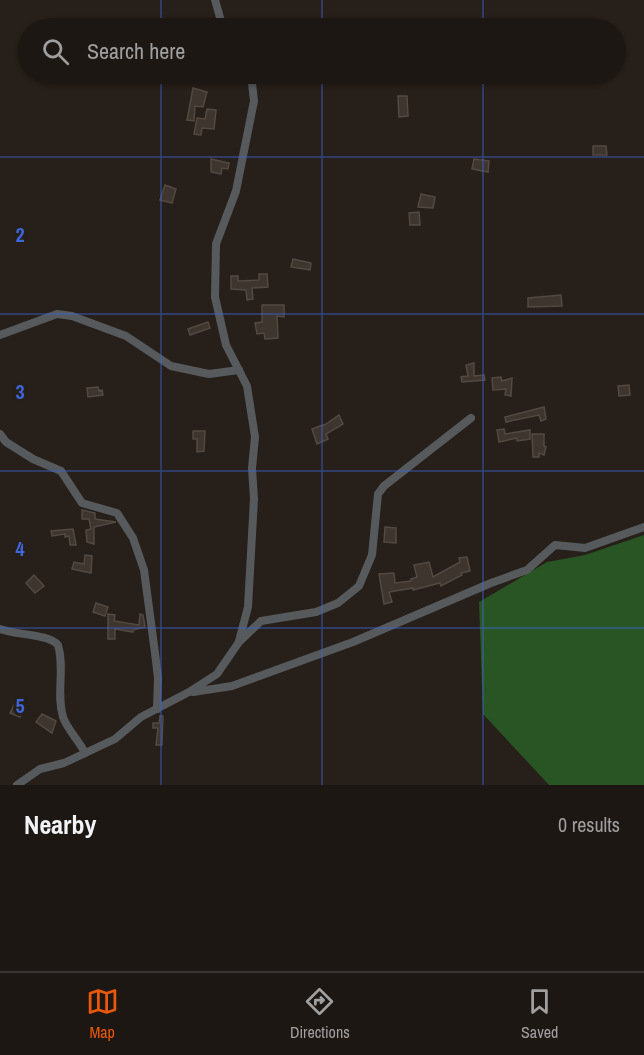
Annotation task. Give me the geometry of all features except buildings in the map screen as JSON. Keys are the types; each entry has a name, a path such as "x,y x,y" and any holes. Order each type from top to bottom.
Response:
{"street":[{"path":"215,0 220,18"},
{"path":"239,642 247,613 254,511 252,468 255,437 247,386 226,345 215,297 216,244 236,191 254,101 252,84"},
{"path":"0,335 57,314 72,316 126,336 171,366 208,374 239,370"},
{"path":"17,785 40,769 64,763 115,740 141,717 189,692 217,674 239,642 261,621 316,612 338,603 359,586 372,555 378,494 384,486 471,418"},
{"path":"0,434 6,442 33,459 62,471 82,503 117,513 133,538 144,570 153,628 158,678 157,709"},
{"path":"189,692 232,686 353,642 527,570 555,545 585,548 644,527"},
{"path":"247,613 261,621"},
{"path":"0,629 13,634 48,638 58,645 62,661 63,716 86,753"}],"green space":[{"path":"644,535 644,785 549,785 483,714 479,602 547,562 585,555"}]}
